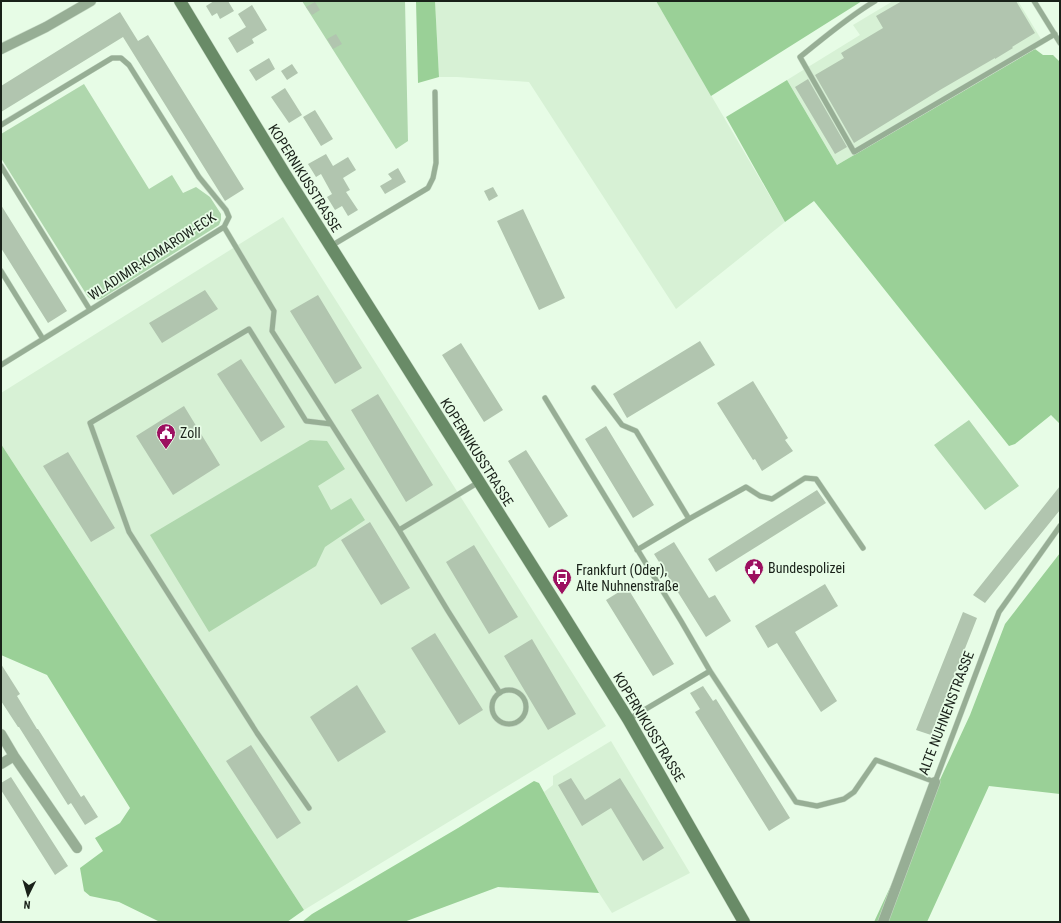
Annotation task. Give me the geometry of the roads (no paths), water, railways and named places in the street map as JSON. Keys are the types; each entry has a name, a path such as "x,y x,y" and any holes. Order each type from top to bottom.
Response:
{"main road":[{"name":"KOPERNIKUSSTRASSE","path":"180,1 330,247 628,719 744,922"}],"street":[{"path":"1,50 46,27 91,1"},
{"path":"1,734 14,756 77,848"},
{"path":"1,764 14,756"},
{"name":"ALTE NUHNENSTRASSE","path":"883,922 935,782"}],"lane":[{"path":"875,1 843,22 800,57 854,152 1055,34"},
{"path":"1034,1 1060,43"},
{"name":"WLADIMIR-KOMAROW-ECK","path":"1,125 112,58 121,58 128,65 199,177 226,210 229,217 224,227 90,310 1,166"},
{"path":"330,247 428,188 433,178 436,163 435,92"},
{"path":"224,227 274,312 272,331 399,530 500,693"},
{"path":"1,271 43,339"},
{"path":"1,365 90,310"},
{"path":"309,808 257,733 129,532 90,423 249,329 306,421 331,424"},
{"path":"594,388 622,425 636,431 689,519"},
{"path":"545,398 681,621 710,672 796,802 817,806 844,799 854,792 876,760 935,782"},
{"path":"637,550 746,487 760,496 772,499 805,478 816,479 863,548"},
{"path":"399,530 478,482"},
{"name":"ALTE NUHNENSTRASSE","path":"935,782 999,612 1060,526"},
{"path":"628,719 710,672"},
{"path":"511,690 517,692 525,699 526,710 521,720 512,724 502,722 497,719 494,715 493,705 494,700 500,693 511,690"}],"place":[{"name":"Zoll","path":"166,450"},
{"name":"Bundespolizei","path":"754,585"},
{"name":"Frankfurt (Oder), Alte Nuhnenstraße","path":"562,595"}]}
